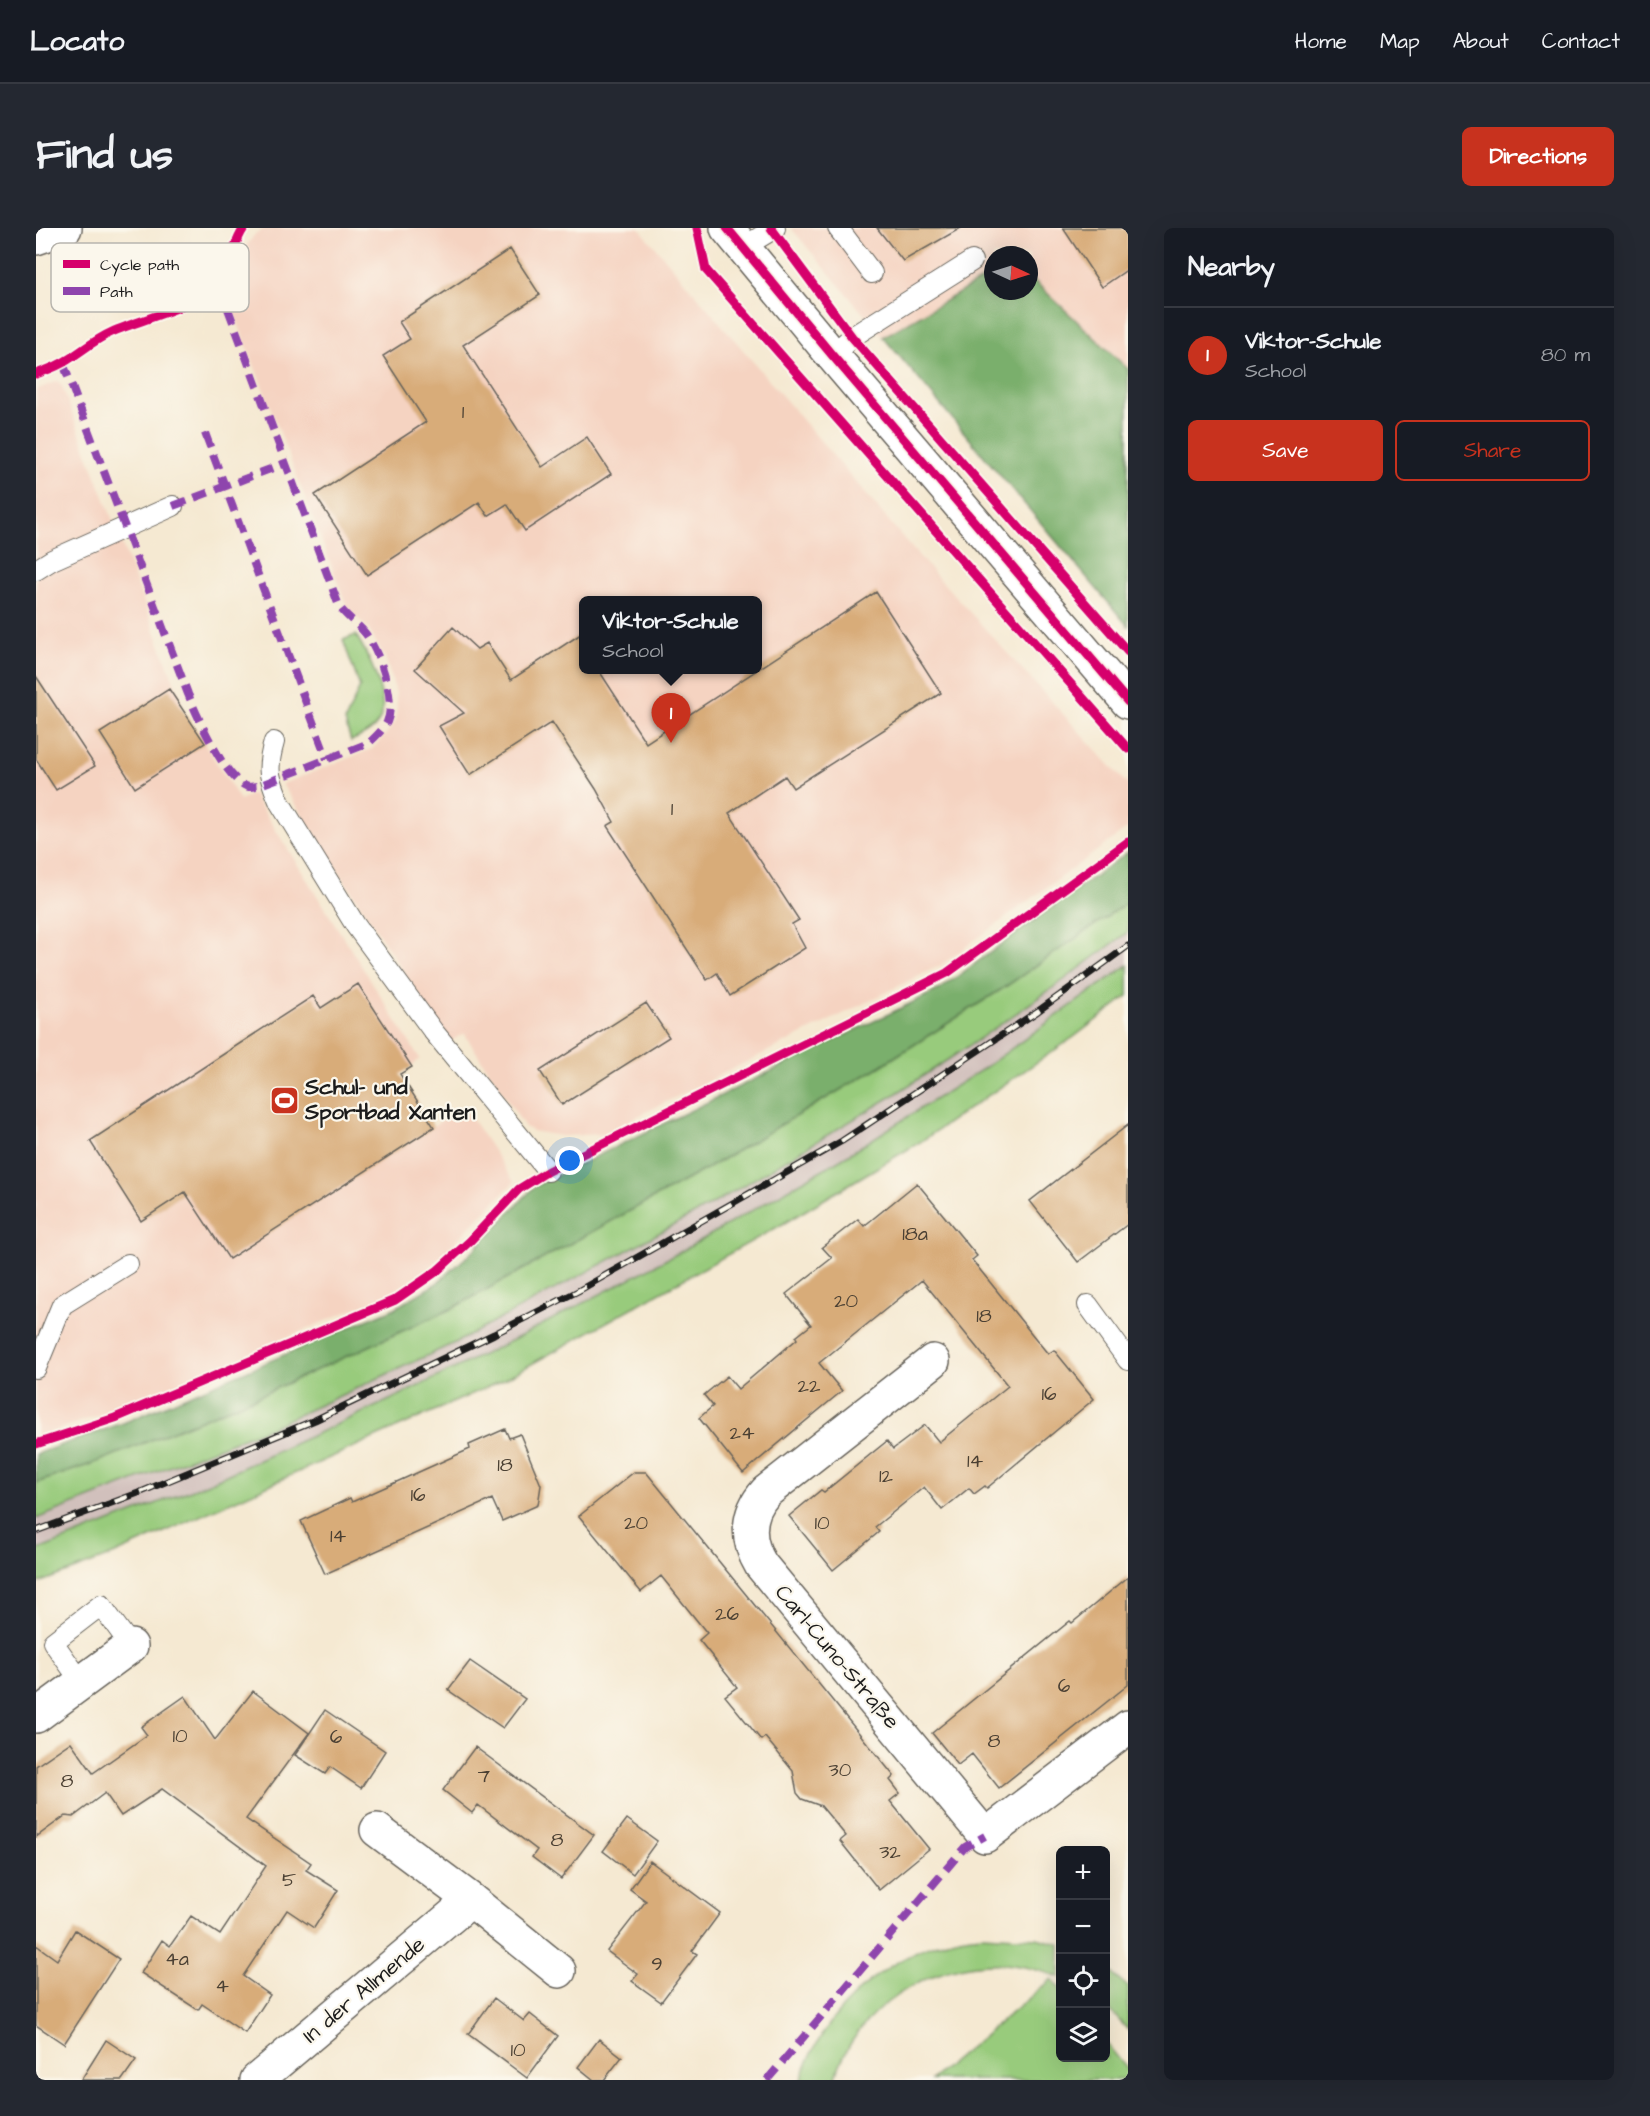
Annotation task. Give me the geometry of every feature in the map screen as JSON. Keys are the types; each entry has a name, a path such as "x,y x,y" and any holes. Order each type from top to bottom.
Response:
{"street":[{"path":"36,238 65,228"},
{"path":"735,238 1128,702"},
{"name":"Carl-Cuno-Straße","path":"933,1361 766,1492 757,1503 750,1523 750,1539 754,1552 761,1565 985,1836 1128,1727"},
{"path":"36,1716 131,1646"},
{"path":"377,1830 471,1900 559,1971"},
{"name":"In der Allmende","path":"257,2080 471,1900"}],"lane":[{"path":"735,238 775,228"},
{"path":"838,228 872,273"},
{"path":"832,355 852,337 972,261"},
{"path":"36,570 52,560 173,506"},
{"path":"274,741 268,762 271,781 280,803 356,926 433,1031 548,1171"},
{"path":"36,1368 62,1305 128,1264"},
{"path":"1088,1305 1128,1360"},
{"path":"82,1683 53,1642 101,1605 131,1646"}],"shaded area":[{"path":"266,228 639,228 923,561 1128,785 1128,828 941,965 602,1134 561,1136 532,1131 525,1127 464,1033 449,1042 282,784 372,749 395,721 397,707 396,693 385,657 367,627 348,609 234,312 249,312 248,243 256,233"},
{"path":"791,228 1128,228 1128,369 1038,284 1038,246 984,246 984,278 883,337"},
{"path":"57,381 61,384 183,705 181,707 240,800 253,794 420,1059 400,1075 433,1126 464,1107 514,1182 429,1268 391,1293 126,1406 36,1437 36,390"},
{"path":"1128,932 1128,965 1076,1003 983,1069 849,1154 684,1250 513,1340 392,1399 211,1482 36,1551 36,1519 271,1427 459,1341 711,1205 894,1095 972,1044"}],"green space":[{"path":"984,278 984,300 1038,300 1038,284 1128,369 1128,626 883,337"},
{"path":"356,635 376,676 380,688 382,710 380,719 374,727 351,741 345,721 360,687 343,640"},
{"path":"1128,852 1128,902 1005,987 879,1067 708,1168 453,1308 259,1396 97,1462 36,1483 36,1454 123,1423 395,1308 437,1283 472,1252 535,1186 940,989"},
{"path":"1128,902 1128,932 1064,980 894,1095 711,1205 459,1341 271,1427 36,1519 36,1483 97,1462 259,1396 453,1308 708,1168 879,1067 1005,987"},
{"path":"1128,965 1128,996 1074,1037 920,1142 781,1225 501,1381 113,1555 36,1584 36,1551 211,1482 392,1399 513,1340 684,1250 849,1154 983,1069"},
{"path":"982,1935 1037,1938 1056,1943 1056,1976 1002,1964 975,1965 948,1971 923,1981 899,1994 877,2011 859,2032 844,2055 835,2080 801,2080 824,2032 858,1992 901,1960 925,1949 966,1937"},
{"path":"1110,1971 1128,1987 1128,2030 1110,2010"},
{"path":"1052,1979 1056,1984 1056,2062 1110,2062 1110,2048 1128,2070 1128,2080 931,2080"}],"building":[{"path":"877,228 961,228 903,261"},
{"path":"1063,228 1128,228 1128,269 1102,287"},
{"path":"510,249 540,295 463,345 542,467 587,437 611,474 525,531 507,504 488,516 479,502 367,575 315,495 426,422 383,356 410,339 399,322"},
{"path":"876,592 941,693 793,788 785,776 729,813 799,920 792,924 805,948 730,996 717,973 707,980 607,826 614,822 596,789 552,722 470,775 439,726 464,713 415,669 453,627 477,649 487,643 511,680 579,635 579,674 601,674 646,743 751,674 762,674 762,667"},
{"path":"36,676 95,766 56,790 36,759"},
{"path":"169,689 205,743 135,788 100,733"},
{"name":"Schul- und Sportbad Xanten","path":"358,984 412,1067 400,1074 434,1127 229,1259 185,1192 141,1221 90,1141 313,996 321,1008"},
{"path":"646,1003 669,1037 562,1105 540,1071"},
{"path":"1128,1125 1128,1224 1078,1262 1030,1201"},
{"path":"917,1183 977,1256 972,1260 1048,1354 1054,1350 1094,1399 987,1488 985,1486 974,1494 969,1488 942,1510 924,1487 875,1527 879,1532 833,1570 789,1516 821,1490 824,1492 887,1441 893,1449 925,1425 939,1442 1008,1386 922,1280 819,1363 842,1391 743,1473 699,1418 713,1406 704,1395 727,1376 738,1389 811,1325 786,1294 832,1258 822,1247 858,1219 864,1226"},
{"path":"505,1429 509,1438 520,1434 541,1485 538,1505 502,1521 492,1499 325,1574 301,1521 350,1498 352,1502 470,1449 469,1445"},
{"path":"634,1472 646,1472 894,1776 890,1780 900,1793 890,1801 929,1849 879,1890 840,1841 846,1836 821,1806 802,1799 797,1793 793,1771 765,1737 761,1740 725,1696 737,1687 699,1640 707,1633 661,1576 641,1592 579,1516"},
{"path":"1128,1577 1128,1685 999,1788 972,1754 958,1765 932,1733"},
{"path":"470,1661 525,1699 503,1728 448,1690"},
{"path":"253,1691 309,1733 246,1819 311,1863 306,1870 338,1890 314,1928 287,1910 243,1976 270,1995 245,2033 202,2004 198,2010 141,1973 162,1940 170,1946 191,1916 220,1935 266,1866 162,1789 121,1816 105,1793 73,1817 65,1816 36,1837 36,1766 71,1742 93,1773 147,1735 141,1727 185,1696 215,1740"},
{"path":"325,1710 385,1751 361,1788 330,1767 325,1774 295,1755"},
{"path":"475,1747 594,1835 561,1879 532,1857 537,1850 478,1805 472,1813 443,1790"},
{"path":"627,1819 657,1841 633,1874 603,1851"},
{"path":"650,1861 720,1913 692,1951 697,1954 661,2002 632,1981 638,1974 607,1951 646,1901 630,1889"},
{"path":"75,1930 119,1959 64,2044 36,2025 36,1945 57,1960"},
{"path":"494,1998 524,2021 530,2014 558,2036 527,2078 468,2034"},
{"path":"599,2039 622,2057 604,2080 594,2080 578,2067"},
{"path":"106,2040 136,2060 122,2080 81,2080"}],"railway":[{"path":"36,1531 141,1492 315,1420 578,1291 842,1141 1038,1011 1128,946"}],"marked path":[{"path":"63,363 198,717 213,747 231,774 240,783 249,787 258,786 369,743 387,722 390,701 385,676 376,651 362,629 339,606 229,312"},
{"path":"205,433 327,759"},
{"path":"173,506 286,463"},
{"path":"767,2080 965,1847 985,1836"}],"cycle path":[{"path":"236,243 244,228"},
{"path":"697,228 706,270 1128,749"},
{"path":"727,228 832,355 1128,702"},
{"path":"771,228 852,337 1128,652"},
{"path":"36,374 61,364 112,332 167,312"},
{"path":"36,1444 115,1418 395,1300 437,1271 470,1241 519,1189 548,1171 947,973 1128,842"}],"place":[{"name":"Viktor-Schule","path":"671,743"},
{"name":"Schul- und Sportbad Xanten","path":"284,1100"}]}
